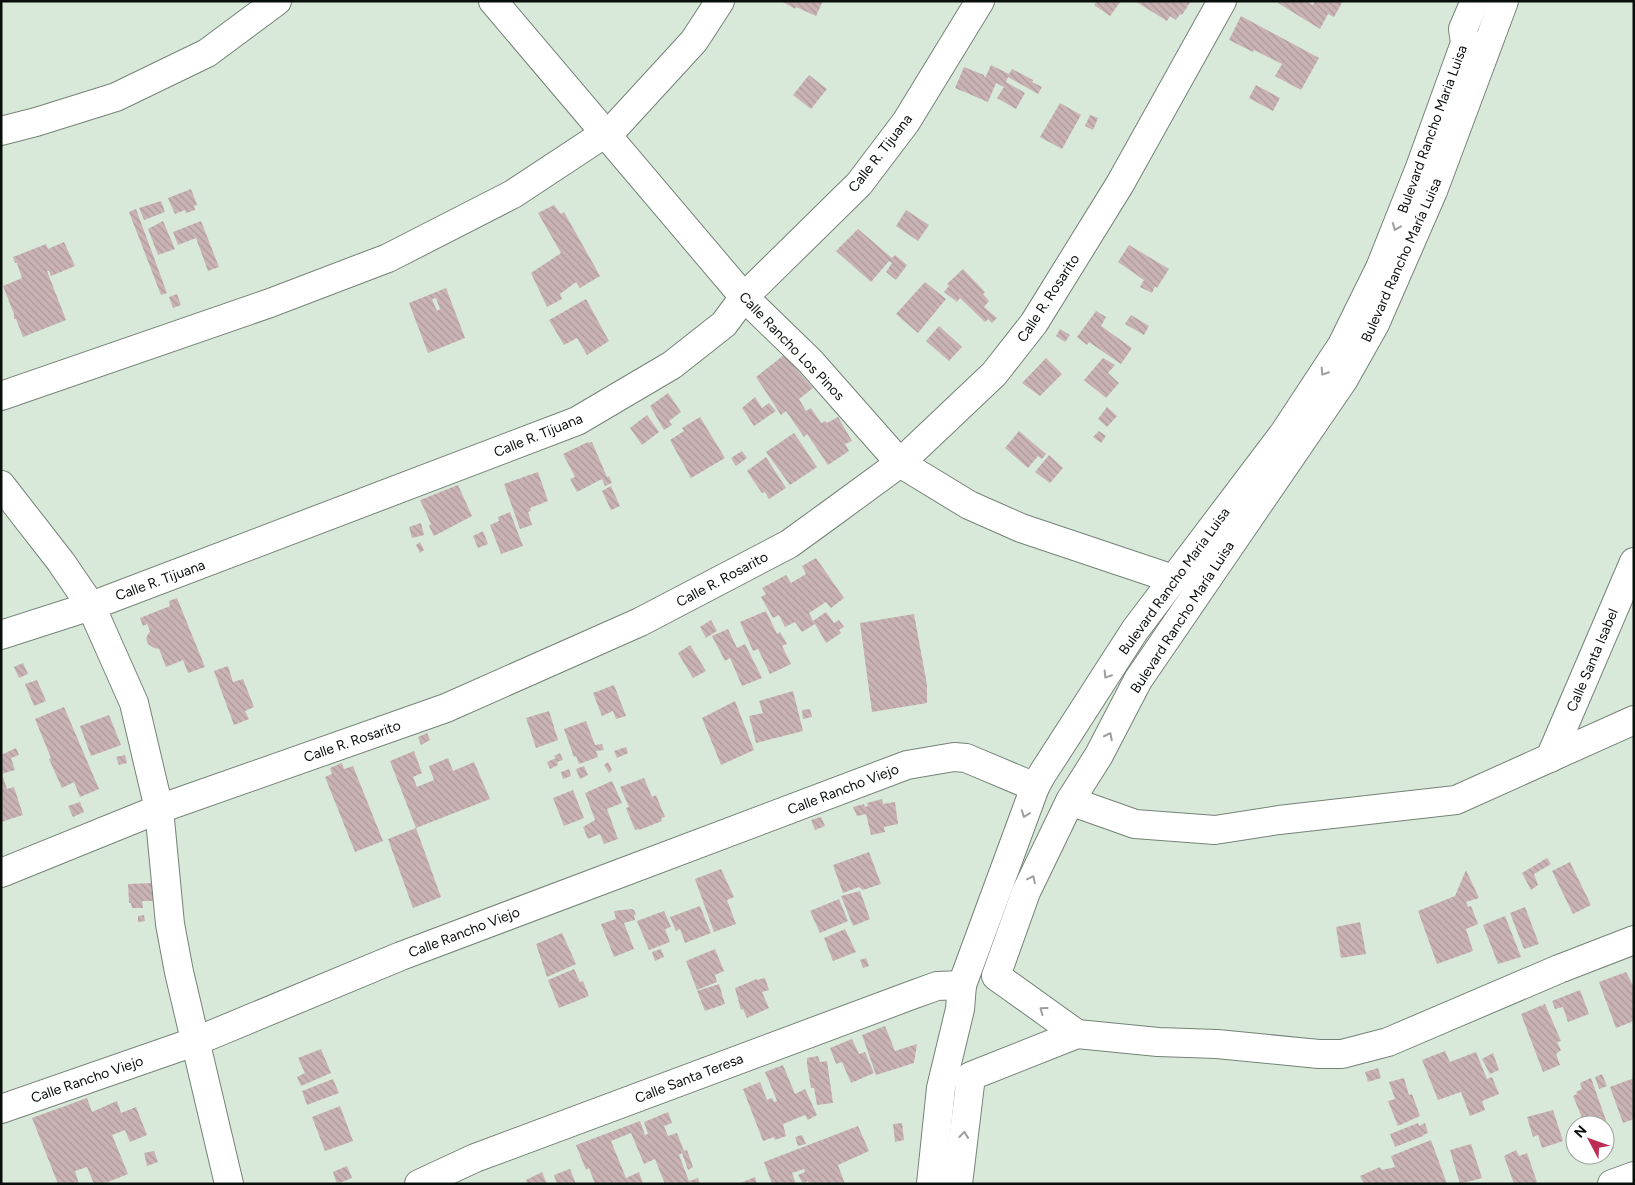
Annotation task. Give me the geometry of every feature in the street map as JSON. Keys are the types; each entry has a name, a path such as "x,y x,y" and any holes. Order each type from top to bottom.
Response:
{"street":[{"path":"1,131 116,97 207,52 277,1"},
{"name":"Calle Rancho Los Pinos","path":"493,1 744,298 810,362 900,463 969,505 1021,528 1173,579"},
{"path":"1,396 270,303 388,258 513,194 568,160 616,126 694,41 720,1"},
{"name":"Calle R. Tijuana","path":"1,635 91,606 577,421 672,365 724,324 744,298 859,184 906,122 980,1"},
{"name":"Calle R. Rosarito","path":"1,873 159,809 446,708 640,622 789,544 900,463 994,374 1034,323 1120,184 1222,1"},
{"name":"Bulevard Rancho Maria Luisa","path":"931,1184 942,1088 960,1008 962,985 1040,776 1135,630 1284,433 1342,345 1380,268 1419,170 1465,43 1463,28 1475,1"},
{"name":"Bulevard Rancho María Luisa","path":"1077,1034 996,976 1026,892 1070,801 1099,755 1138,680 1344,379 1375,324 1432,192 1504,1"},
{"path":"1,485 61,562 91,606 134,703 159,809 170,924 194,1042 229,1184"},
{"name":"Calle Santa Isabel","path":"1550,758 1634,562"},
{"path":"1070,801 1135,824 1215,830 1279,820 1456,800 1634,720"},
{"name":"Calle Rancho Viejo","path":"1,1109 194,1042 401,956 907,765 954,757 966,758 1035,787"},
{"path":"958,1184 970,1076 1077,1034 1158,1042 1218,1044 1319,1054 1342,1054 1388,1042 1559,969 1634,940"},
{"name":"Calle Santa Teresa","path":"419,1184 475,1158 912,995 937,986 962,985"},
{"path":"1612,1184 1634,1176"}],"building":[{"path":"781,1 823,1 816,16 796,7 795,9"},
{"path":"1097,1 1121,1 1110,16 1094,5"},
{"path":"1135,1 1191,1 1182,15 1180,14 1176,20 1170,16 1167,21"},
{"path":"1279,1 1306,1 1313,5 1315,1 1343,1 1334,17 1328,14 1320,29 1278,3"},
{"path":"1241,16 1319,58 1301,90 1275,76 1282,64 1229,40"},
{"path":"991,65 1009,74 1012,69 1042,87 1038,94 1008,77 1006,82 1025,93 1016,109 997,98 1004,87 996,83 988,102 955,88 964,67 984,75 985,78"},
{"path":"809,75 827,89 811,109 793,95"},
{"path":"1256,85 1280,98 1273,111 1249,98"},
{"path":"1060,103 1081,115 1062,149 1040,137"},
{"path":"1090,115 1098,118 1093,130 1085,126"},
{"path":"191,189 197,205 194,206 195,210 186,213 185,210 175,214 168,198"},
{"path":"161,201 165,212 144,220 139,208"},
{"path":"554,205 561,214 564,212 600,276 580,288 576,282 560,294 562,299 547,307 531,273 561,253 538,213"},
{"path":"136,209 167,293 161,295 129,212"},
{"path":"906,210 929,225 918,241 896,226"},
{"path":"163,221 175,249 158,255 148,229"},
{"path":"201,221 219,267 208,271 196,238 178,245 173,232"},
{"path":"858,229 892,258 895,255 907,265 896,280 886,272 892,263 889,261 871,282 836,251"},
{"path":"64,242 75,266 51,276 49,271 47,271 66,320 23,337 16,319 14,319 14,314 3,286 22,278 13,257 46,244 48,249"},
{"path":"1129,245 1169,269 1157,288 1155,286 1152,293 1140,287 1144,280 1118,262"},
{"path":"963,269 985,292 983,294 989,301 984,307 997,318 992,323 988,319 985,322 960,298 957,302 944,292 949,286 947,284"},
{"path":"925,282 946,299 918,333 896,314"},
{"path":"446,288 465,338 428,353 409,303","holes":["436,298 440,309 437,311 432,299"]},
{"path":"177,294 181,305 173,308 169,297"},
{"path":"586,299 609,341 587,355 577,338 564,345 549,320"},
{"path":"1096,311 1106,317 1101,326 1132,348 1121,364 1089,342 1087,345 1077,337"},
{"path":"1131,315 1149,326 1144,335 1125,324"},
{"path":"939,326 962,347 949,361 926,341"},
{"path":"1060,329 1070,335 1065,342 1056,336"},
{"path":"784,355 813,388 799,399 806,411 811,408 821,423 825,421 827,423 838,417 852,441 845,444 849,451 828,465 807,434 804,437 786,411 781,415 756,377"},
{"path":"1046,358 1062,374 1040,396 1022,383"},
{"path":"1103,358 1115,365 1108,373 1119,383 1106,398 1084,380"},
{"path":"668,393 681,412 669,421 672,425 664,430 650,406"},
{"path":"755,397 762,408 769,403 776,411 754,426 742,408"},
{"path":"1107,407 1117,416 1107,427 1098,419"},
{"path":"647,415 659,432 642,445 630,428"},
{"path":"700,417 725,458 691,478 670,440 684,431 682,428"},
{"path":"1019,431 1046,454 1042,459 1038,456 1028,468 1005,448"},
{"path":"1099,431 1106,436 1101,443 1093,437"},
{"path":"794,433 817,467 790,485 766,452"},
{"path":"588,442 592,442 607,477 609,476 612,483 605,486 602,479 577,492 570,479 575,477 563,454"},
{"path":"742,451 747,458 736,466 731,458"},
{"path":"1049,455 1063,468 1050,483 1035,472"},
{"path":"766,457 786,488 769,499 765,492 762,493 747,471"},
{"path":"538,472 548,501 530,508 531,511 528,512 532,525 520,529 504,484"},
{"path":"458,485 472,516 434,536 429,526 431,524 420,500"},
{"path":"611,486 620,506 611,510 602,491"},
{"path":"510,512 523,546 501,554 490,525 499,521 498,517"},
{"path":"421,523 424,535 412,538 409,527"},
{"path":"483,531 488,544 478,548 473,536"},
{"path":"420,542 424,550 420,553 416,545"},
{"path":"816,558 844,598 831,608 826,602 809,613 813,621 826,612 834,623 839,620 844,627 839,630 841,633 826,643 815,624 802,632 795,622 785,627 779,615 773,618 761,597 766,594 762,588 786,575 791,583 806,574 802,566"},
{"path":"177,598 205,667 188,673 183,660 166,667 159,649 148,644 146,638 150,631 147,624 143,626 140,618 170,606 169,601"},
{"path":"766,611 777,634 780,632 787,644 782,646 791,664 770,674 758,649 753,651 740,622"},
{"path":"914,614 927,685 927,703 872,712 860,623"},
{"path":"711,620 717,631 706,638 700,627"},
{"path":"728,629 737,648 745,644 762,678 742,686 730,658 725,661 712,636"},
{"path":"690,645 706,671 693,678 678,653"},
{"path":"23,663 28,674 19,678 14,667"},
{"path":"228,666 233,682 243,679 254,707 245,711 249,719 234,725 214,671"},
{"path":"37,680 46,701 34,706 25,684"},
{"path":"614,685 626,716 616,719 613,711 602,716 593,693"},
{"path":"793,691 803,731 756,743 749,716 763,713 759,701"},
{"path":"735,701 754,750 721,765 702,718"},
{"path":"64,707 99,789 80,797 74,782 62,788 49,759 51,758 35,719"},
{"path":"810,709 812,717 803,719 802,710"},
{"path":"549,711 558,740 536,748 526,718"},
{"path":"109,715 121,745 91,756 80,726"},
{"path":"586,721 595,745 602,744 604,750 596,751 598,757 579,764 576,756 574,757 564,729"},
{"path":"427,733 430,740 421,745 418,737"},
{"path":"626,747 628,753 617,758 614,751"},
{"path":"16,748 19,755 11,758 15,770 1,774 1,755"},
{"path":"414,751 422,773 413,777 417,787 434,780 429,766 448,758 453,771 474,762 490,799 416,828 390,761"},
{"path":"560,753 563,760 557,762 558,765 550,769 547,762 556,758 554,756"},
{"path":"125,755 127,763 119,765 116,757"},
{"path":"608,762 612,770 609,773 604,765"},
{"path":"342,763 344,769 353,766 383,841 355,852 325,777 332,774 330,768"},
{"path":"584,766 588,775 580,779 576,769"},
{"path":"569,769 571,776 563,779 561,772"},
{"path":"2,774 7,789 14,787 23,815 1,822"},
{"path":"644,778 652,797 656,795 665,817 661,818 662,821 635,830 626,808 629,807 620,787"},
{"path":"612,781 622,803 607,809 618,839 604,844 600,834 588,839 583,827 595,820 585,793"},
{"path":"573,790 584,818 564,826 553,798"},
{"path":"882,799 883,804 895,802 898,824 884,827 885,832 871,835 866,814 857,816 853,807 864,804 865,807 868,806 867,803"},
{"path":"80,802 84,812 73,817 68,806"},
{"path":"821,817 825,826 815,830 811,820"},
{"path":"416,828 441,897 413,908 388,839"},
{"path":"869,852 881,884 863,890 859,887 843,893 833,865"},
{"path":"1547,858 1551,864 1534,874 1538,885 1531,890 1522,873"},
{"path":"1570,862 1591,905 1573,914 1552,871"},
{"path":"721,869 734,897 727,900 736,924 714,932 695,879"},
{"path":"1466,870 1479,898 1466,902 1468,907 1471,906 1478,924 1466,929 1473,951 1437,964 1418,911 1455,896"},
{"path":"152,883 154,901 142,901 143,908 132,908 131,903 129,903 128,884"},
{"path":"860,891 870,919 853,926 841,896"},
{"path":"839,899 848,921 820,933 810,911"},
{"path":"700,906 711,933 685,943 680,929 676,931 670,917"},
{"path":"1525,907 1539,944 1524,949 1510,913"},
{"path":"634,910 636,915 634,915 635,920 624,923 634,949 614,957 601,924 616,919 614,911"},
{"path":"664,911 671,927 665,929 670,942 649,950 637,921"},
{"path":"144,915 145,921 138,922 138,916"},
{"path":"1505,916 1521,957 1498,964 1483,925"},
{"path":"1360,922 1366,954 1341,958 1336,927"},
{"path":"845,929 856,952 833,961 824,938"},
{"path":"562,933 576,964 547,977 536,944"},
{"path":"661,949 664,957 655,961 652,952"},
{"path":"715,949 724,971 715,975 717,982 697,990 686,961"},
{"path":"866,958 869,966 863,968 860,960"},
{"path":"574,969 580,982 583,981 589,996 559,1008 548,980"},
{"path":"1626,972 1634,984 1634,1021 1616,1028 1599,982"},
{"path":"765,978 769,990 762,992 769,1008 747,1018 743,1009 741,1010 735,988 757,979"},
{"path":"719,984 725,1004 705,1011 697,991"},
{"path":"1580,990 1589,1014 1568,1022 1563,1007 1555,1009 1552,1001"},
{"path":"1545,1004 1561,1041 1557,1042 1561,1050 1556,1054 1560,1065 1543,1072 1521,1014"},
{"path":"885,1026 895,1051 917,1044 914,1063 876,1075 862,1035"},
{"path":"852,1039 859,1054 865,1052 874,1073 851,1083 842,1062 836,1064 830,1048"},
{"path":"321,1049 331,1073 301,1086 297,1077 305,1073 298,1058"},
{"path":"1445,1051 1450,1062 1476,1052 1487,1079 1492,1077 1499,1094 1482,1101 1485,1110 1470,1116 1461,1092 1438,1100 1422,1060"},
{"path":"1493,1053 1499,1070 1490,1074 1482,1059"},
{"path":"818,1056 820,1062 827,1061 833,1103 817,1105 814,1088 811,1088 807,1058"},
{"path":"783,1065 795,1094 805,1089 817,1115 808,1120 805,1115 783,1124 786,1136 775,1140 774,1137 763,1141 743,1089 760,1082 767,1100 772,1098 774,1102 777,1101 765,1072"},
{"path":"1378,1068 1381,1078 1368,1082 1365,1072"},
{"path":"1602,1074 1607,1086 1599,1089 1595,1077"},
{"path":"1404,1078 1409,1095 1412,1094 1420,1116 1398,1126 1388,1101 1395,1099 1389,1082"},
{"path":"1591,1078 1604,1115 1581,1115 1573,1096 1582,1089 1580,1083"},
{"path":"1634,1078 1634,1119 1623,1123 1610,1087"},
{"path":"333,1079 339,1093 307,1105 302,1091"},
{"path":"87,1098 92,1112 117,1101 121,1113 136,1107 147,1135 130,1142 125,1130 112,1135 128,1174 103,1184 94,1184 87,1167 75,1171 79,1184 58,1184 32,1118"},
{"path":"340,1106 353,1141 325,1151 312,1117"},
{"path":"1553,1110 1563,1141 1542,1148 1538,1135 1533,1137 1527,1117"},
{"path":"668,1112 672,1123 664,1126 668,1136 677,1133 684,1151 687,1150 693,1167 688,1170 682,1153 679,1155 689,1181 698,1178 700,1184 665,1184 655,1159 644,1164 631,1133 611,1141 626,1178 639,1172 643,1184 595,1184 589,1168 586,1170 576,1145 640,1121 645,1135 648,1134 644,1122"},
{"path":"902,1123 904,1140 895,1142 893,1124"},
{"path":"1418,1123 1419,1126 1425,1123 1428,1133 1395,1147 1390,1134"},
{"path":"858,1126 869,1151 838,1165 845,1184 809,1184 808,1181 803,1184 798,1175 805,1172 804,1169 792,1173 796,1184 772,1184 764,1162"},
{"path":"802,1135 806,1144 798,1146 795,1137"},
{"path":"1431,1140 1447,1184 1364,1184 1360,1176 1380,1167 1382,1170 1395,1167 1391,1156"},
{"path":"1471,1144 1482,1178 1460,1184 1450,1150"},
{"path":"1516,1150 1519,1156 1527,1153 1537,1182 1532,1184 1514,1184 1504,1156"},
{"path":"154,1151 158,1162 147,1166 144,1153"},
{"path":"347,1166 352,1178 337,1184 333,1172"},
{"path":"570,1169 576,1184 557,1184 554,1175"},
{"path":"542,1172 547,1184 527,1184 526,1180"},
{"path":"755,1177 757,1184 738,1184"}]}
